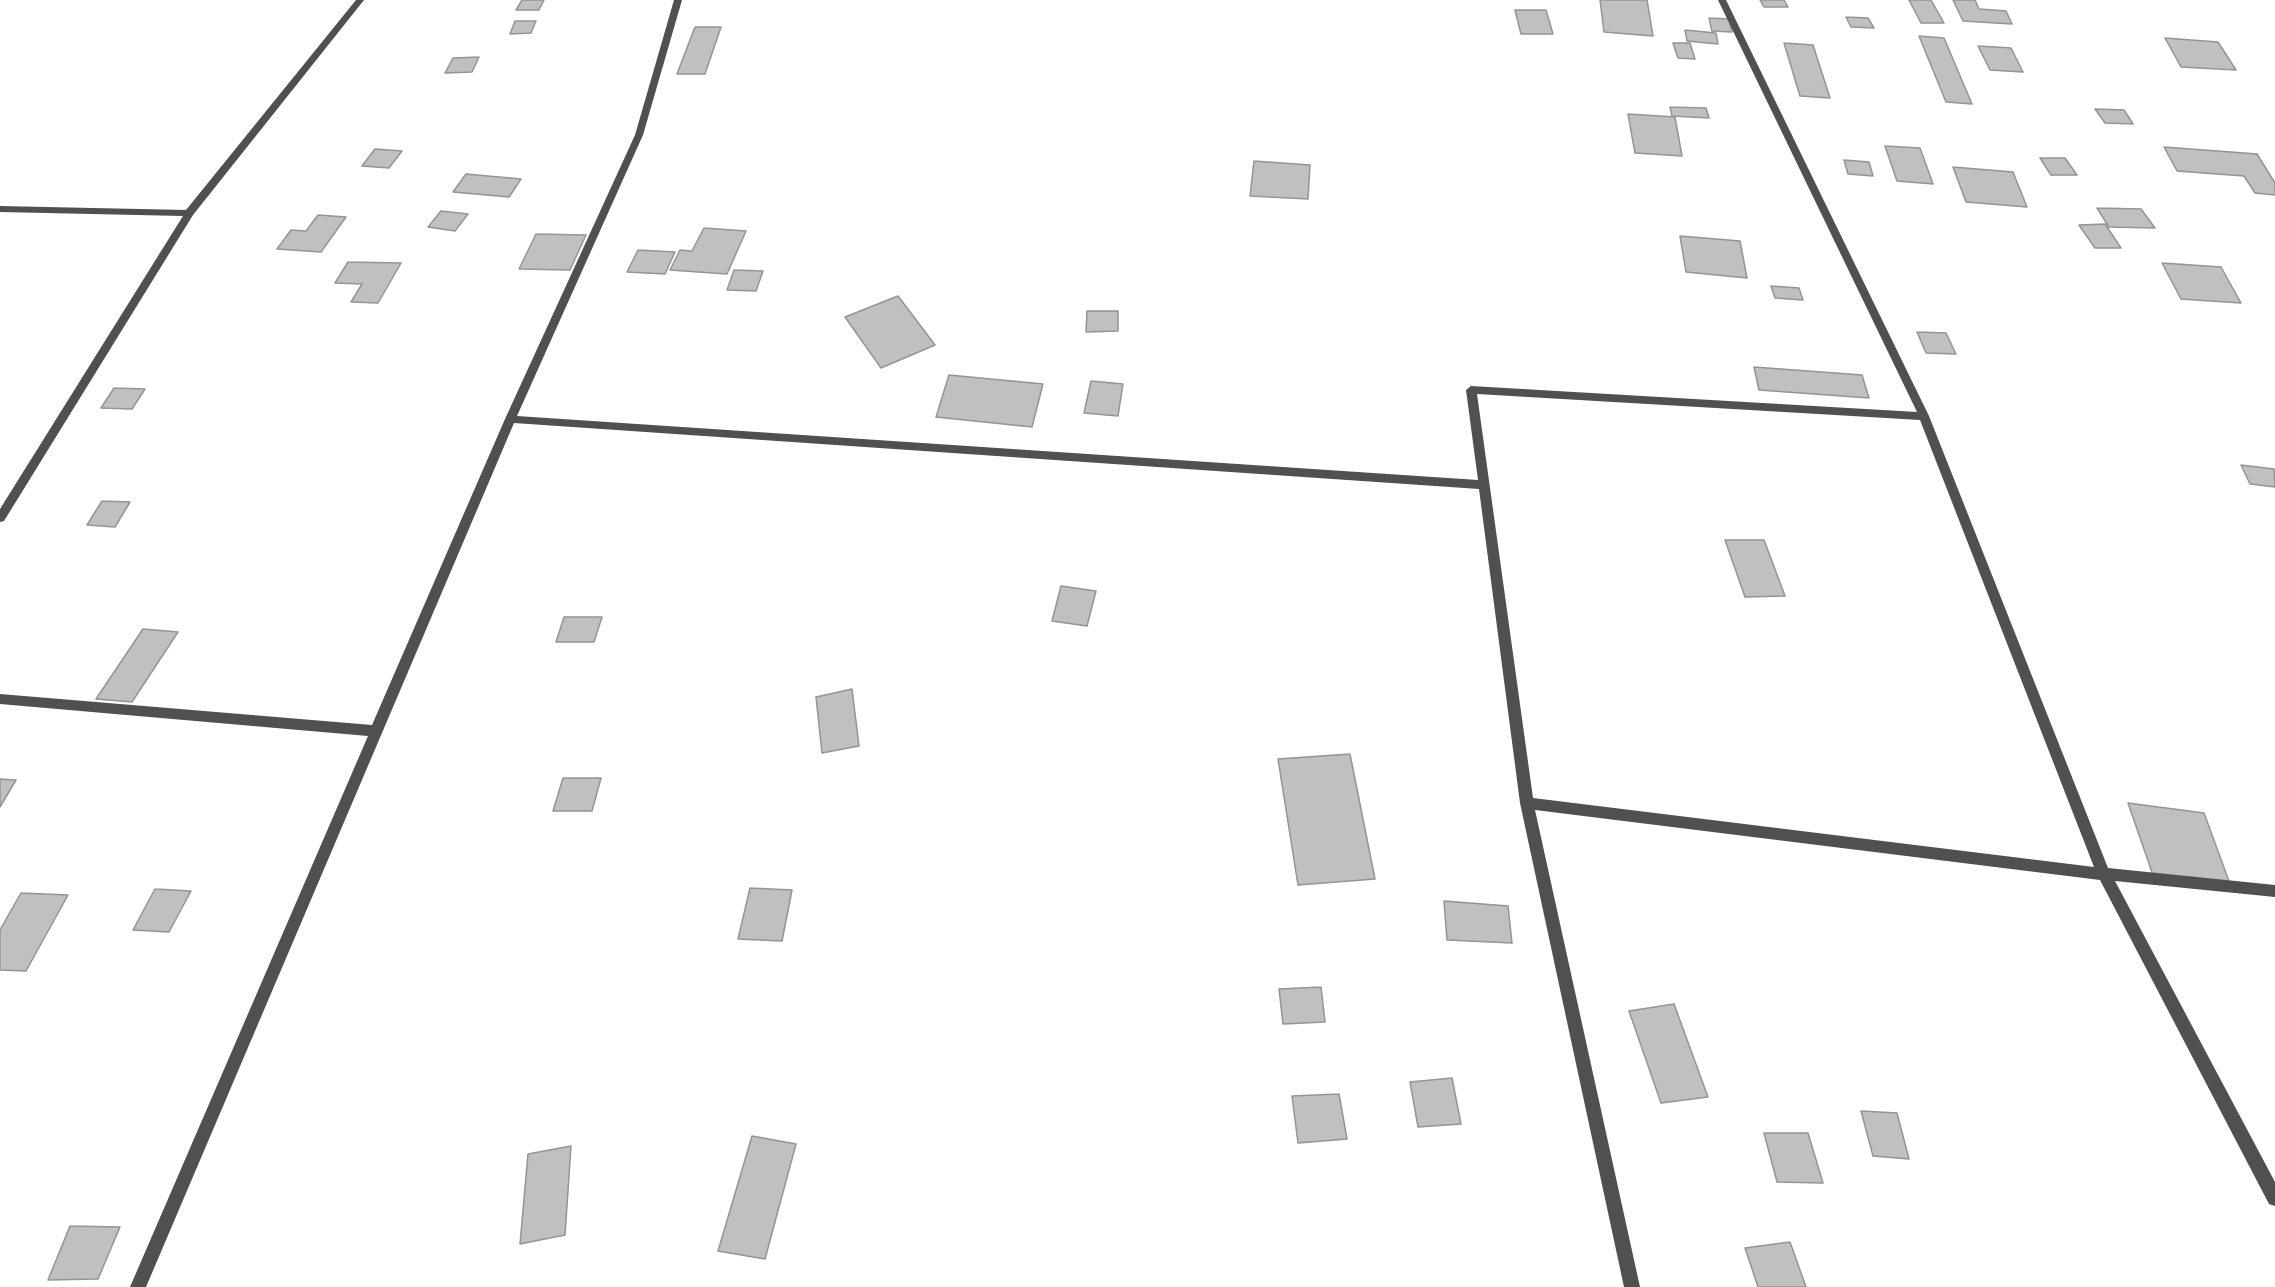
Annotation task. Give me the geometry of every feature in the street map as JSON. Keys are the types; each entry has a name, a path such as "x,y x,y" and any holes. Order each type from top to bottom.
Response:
{"street":[{"path":"0,518 189,213 360,0"},
{"path":"138,1287 510,419 639,135 678,0"},
{"path":"1722,0 1924,416 2104,874 2275,1198"},
{"path":"0,209 189,213"},
{"path":"1632,1287 1527,803 1471,390 1924,416"},
{"path":"510,419 1484,484"},
{"path":"0,699 377,731"},
{"path":"1527,803 2104,874 2275,891"}],"building":[{"path":"522,0 544,0 539,10 516,10"},
{"path":"1600,0 1647,0 1653,36 1604,32"},
{"path":"1760,0 1784,0 1788,7 1764,7"},
{"path":"1909,0 1931,0 1944,23 1921,23"},
{"path":"1953,0 1975,0 1979,9 2006,11 2012,24 1963,21"},
{"path":"1515,10 1546,10 1553,34 1521,34"},
{"path":"1846,17 1868,18 1874,28 1851,27"},
{"path":"1709,18 1729,19 1732,32 1712,31"},
{"path":"515,21 536,21 531,33 510,34"},
{"path":"695,27 721,27 705,74 677,74"},
{"path":"1685,30 1716,33 1718,44 1687,41"},
{"path":"1919,36 1944,38 1972,104 1946,102"},
{"path":"2165,38 2218,42 2236,70 2181,67"},
{"path":"1673,43 1690,43 1695,59 1678,58"},
{"path":"1784,43 1813,45 1830,98 1800,96"},
{"path":"1978,46 2011,48 2023,72 1990,70"},
{"path":"479,57 472,72 445,73 453,58"},
{"path":"1670,107 1706,108 1709,118 1672,116"},
{"path":"2095,109 2124,110 2133,124 2105,123"},
{"path":"1628,114 1675,117 1682,156 1635,153"},
{"path":"1885,146 1920,148 1933,184 1897,181"},
{"path":"2164,147 2257,154 2275,183 2275,195 2255,193 2244,176 2177,171"},
{"path":"375,149 402,151 389,168 362,166"},
{"path":"2040,158 2065,158 2077,175 2051,175"},
{"path":"1844,160 1869,162 1873,176 1848,174"},
{"path":"1254,161 1310,165 1308,199 1250,196"},
{"path":"1953,167 2013,172 2027,207 1966,202"},
{"path":"466,174 521,179 509,197 453,192"},
{"path":"2097,208 2141,209 2155,228 2109,227"},
{"path":"441,211 468,214 455,231 428,227"},
{"path":"318,215 346,217 321,252 277,249 291,230 306,231"},
{"path":"2105,224 2121,248 2095,248 2079,225"},
{"path":"704,228 746,231 727,274 670,270 680,250 692,251"},
{"path":"536,234 586,235 570,270 519,269"},
{"path":"1680,236 1740,241 1747,278 1686,272"},
{"path":"638,250 675,252 665,274 627,272"},
{"path":"348,262 401,263 378,303 351,302 362,284 335,283"},
{"path":"2162,263 2221,267 2241,303 2181,299"},
{"path":"734,270 763,271 756,291 727,290"},
{"path":"1771,286 1799,288 1803,300 1775,298"},
{"path":"898,296 935,345 881,368 845,317"},
{"path":"1087,311 1118,311 1118,331 1086,332"},
{"path":"1917,332 1946,333 1956,354 1926,353"},
{"path":"1754,367 1862,375 1869,398 1759,390"},
{"path":"949,375 1043,384 1032,427 936,417"},
{"path":"1091,381 1123,384 1118,416 1084,413"},
{"path":"114,388 145,389 132,409 101,408"},
{"path":"2241,465 2274,469 2275,487 2250,484"},
{"path":"102,501 130,502 115,527 87,525"},
{"path":"1725,540 1764,540 1785,596 1745,597"},
{"path":"1061,586 1096,591 1087,626 1052,621"},
{"path":"564,617 602,617 594,642 556,642"},
{"path":"143,629 178,632 132,702 96,699"},
{"path":"852,689 859,746 822,753 816,697"},
{"path":"1350,754 1375,879 1298,885 1278,759"},
{"path":"563,778 601,778 592,811 553,811"},
{"path":"0,779 16,780 0,807"},
{"path":"2128,803 2204,813 2230,884 2153,875"},
{"path":"750,888 792,890 782,941 738,939"},
{"path":"155,889 191,891 169,932 133,930"},
{"path":"21,893 68,895 26,971 0,970 0,930"},
{"path":"1444,901 1508,906 1512,943 1447,940"},
{"path":"1321,987 1325,1022 1283,1024 1279,989"},
{"path":"1674,1004 1708,1097 1661,1103 1629,1011"},
{"path":"1452,1078 1461,1124 1418,1127 1410,1082"},
{"path":"1339,1094 1347,1139 1298,1143 1292,1096"},
{"path":"1861,1111 1897,1113 1909,1159 1873,1156"},
{"path":"1764,1133 1808,1133 1823,1183 1777,1182"},
{"path":"752,1136 796,1144 765,1259 718,1251"},
{"path":"571,1146 565,1235 520,1244 528,1154"},
{"path":"70,1226 120,1227 98,1279 48,1280"},
{"path":"1790,1242 1806,1287 1758,1287 1745,1248"}]}
